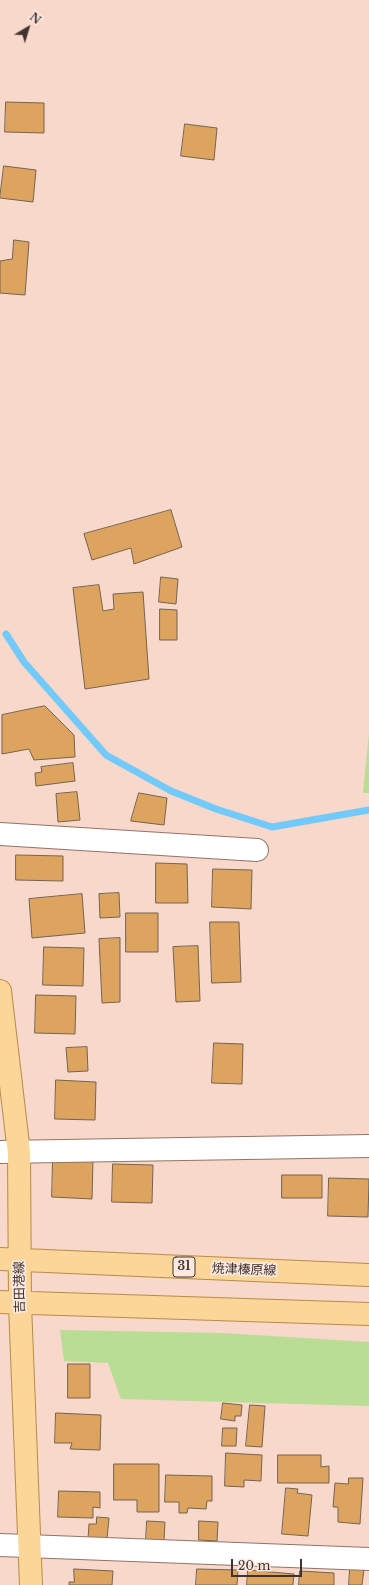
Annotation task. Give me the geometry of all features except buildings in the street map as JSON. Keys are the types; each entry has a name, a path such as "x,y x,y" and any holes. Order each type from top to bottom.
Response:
{"main road":[{"name":"吉田港線","path":"0,991 10,1152 10,1303 30,1547 31,1585"},
{"name":"焼津榛原線","path":"10,1260 369,1275"},
{"path":"10,1303 369,1314"}],"street":[{"path":"0,834 256,850"},
{"path":"10,1152 369,1146"},
{"path":"0,1546 369,1559"}],"green space":[{"path":"369,733 369,793 363,793"},
{"path":"60,1330 222,1333 369,1342 369,1406 121,1399 108,1363 64,1361"}],"waterway":[{"path":"6,634 24,662 106,755 171,791 216,809 272,827 369,810"}]}
